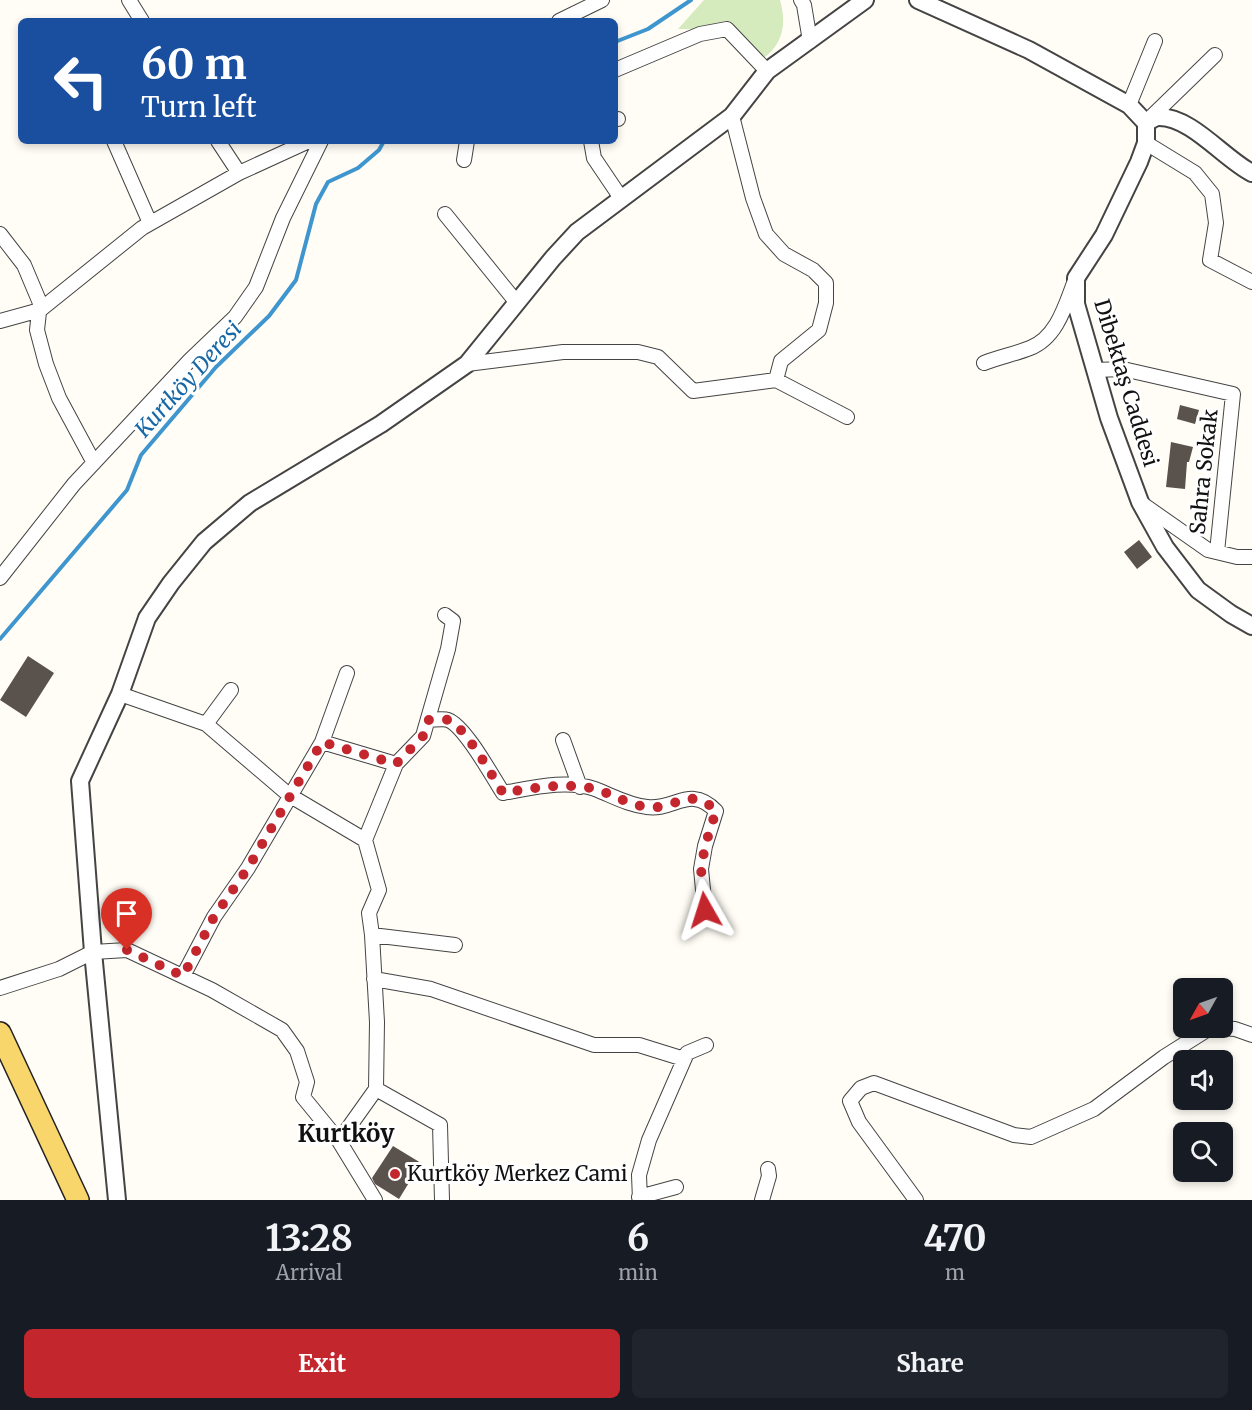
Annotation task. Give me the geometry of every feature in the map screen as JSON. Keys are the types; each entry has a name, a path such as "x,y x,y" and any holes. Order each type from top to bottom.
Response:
{"main road":[{"path":"0,1033 78,1200"}],"street":[{"path":"129,0 140,18"},
{"path":"801,0 804,5 810,41"},
{"path":"117,1200 93,952 80,781 120,694 147,618 171,583 204,542 250,503 381,424 467,364 577,232 732,116 767,71 865,0"},
{"path":"918,0 1029,50 1130,105 1146,123"},
{"path":"566,18 597,1"},
{"path":"618,69 700,34 727,29 767,71"},
{"path":"1130,105 1155,41"},
{"path":"1146,123 1215,56"},
{"path":"732,116 753,198 766,234 784,254 813,270 826,283 826,303 819,330 781,362 776,380"},
{"path":"1146,123 1157,117 1172,120 1204,135 1239,167 1252,173"},
{"name":"Dibektaş Caddesi","path":"1146,123 1146,143 1139,162 1104,235 1076,278 1076,304 1109,418 1140,502 1165,547 1198,590 1252,626"},
{"path":"1146,143 1195,173 1212,194 1216,223 1210,260 1252,282"},
{"path":"115,144 150,223"},
{"path":"220,144 239,172"},
{"path":"0,321 40,310 142,228 239,172 302,144"},
{"path":"0,578 74,484 190,360 235,317 256,287 283,218 320,144"},
{"path":"464,160 467,144"},
{"path":"592,144 594,158 621,198"},
{"path":"445,214 517,303"},
{"path":"0,234 24,265 40,303 37,330 45,364 59,398 94,463"},
{"path":"984,363 1032,348 1048,334 1059,322 1076,278"},
{"path":"467,364 563,352 638,352 658,357 693,391 776,380 847,417"},
{"name":"Sahra Sokak","path":"1095,370 1123,369 1233,394 1217,552"},
{"path":"1140,502 1208,550 1237,557 1252,557"},
{"path":"339,1141 376,1089 377,1023 369,913 379,890 365,840 396,764 423,736 448,649 453,621 445,615"},
{"path":"183,976 214,917 248,868 322,742 347,673"},
{"path":"206,724 231,690"},
{"path":"120,694 206,724 289,795 365,840"},
{"path":"428,720 447,719 459,728 503,793 556,785 593,788 631,805 651,808 694,798 708,802 716,811 705,846 701,869 705,910"},
{"path":"563,740 580,787"},
{"path":"322,742 396,764"},
{"path":"372,935 455,945"},
{"path":"0,988 59,969 93,952 127,950 212,990 282,1030 297,1051 306,1082 303,1097 339,1141 375,1200"},
{"path":"374,979 431,989 594,1045 639,1045 684,1059"},
{"path":"1233,1029 1252,1035"},
{"path":"916,1200 859,1122 850,1101 861,1088 874,1083 1014,1135 1031,1137 1094,1109 1164,1057 1194,1038"},
{"path":"676,1187 639,1198 639,1175 649,1140 687,1053 706,1045"},
{"path":"376,1089 440,1125 442,1200"},
{"path":"762,1200 769,1176 768,1169"}],"green space":[{"path":"704,0 780,0 783,26 779,41 761,60 715,29 678,29"}],"building":[{"path":"1180,405 1199,410 1195,424 1177,419"},
{"path":"1171,442 1193,447 1189,462 1187,462 1185,489 1166,487"},
{"path":"1139,540 1152,557 1137,569 1124,552"},
{"path":"28,656 54,673 26,717 0,700"},
{"name":"Kurtköy Merkez Cami","path":"393,1146 421,1163 399,1199 375,1184 372,1178"}],"waterway":[{"name":"Kurtköy Deresi","path":"618,41 648,29 691,0"},
{"name":"Kurtköy Deresi","path":"0,639 127,490 141,455 216,367 269,316 296,280 316,204 328,182 358,168 379,150 382,144"}],"place":[{"name":"Kurtköy Merkez Cami","path":"395,1174"}],"district":[{"name":"Kurtköy","path":"346,1134"}],"route":[{"path":"127,950 183,976 214,917 248,868 322,742 396,764 423,736 428,720 447,719 459,728 503,793 556,785 593,788 631,805 651,808 694,798 708,802 716,811 705,846 701,869 705,910"}]}
